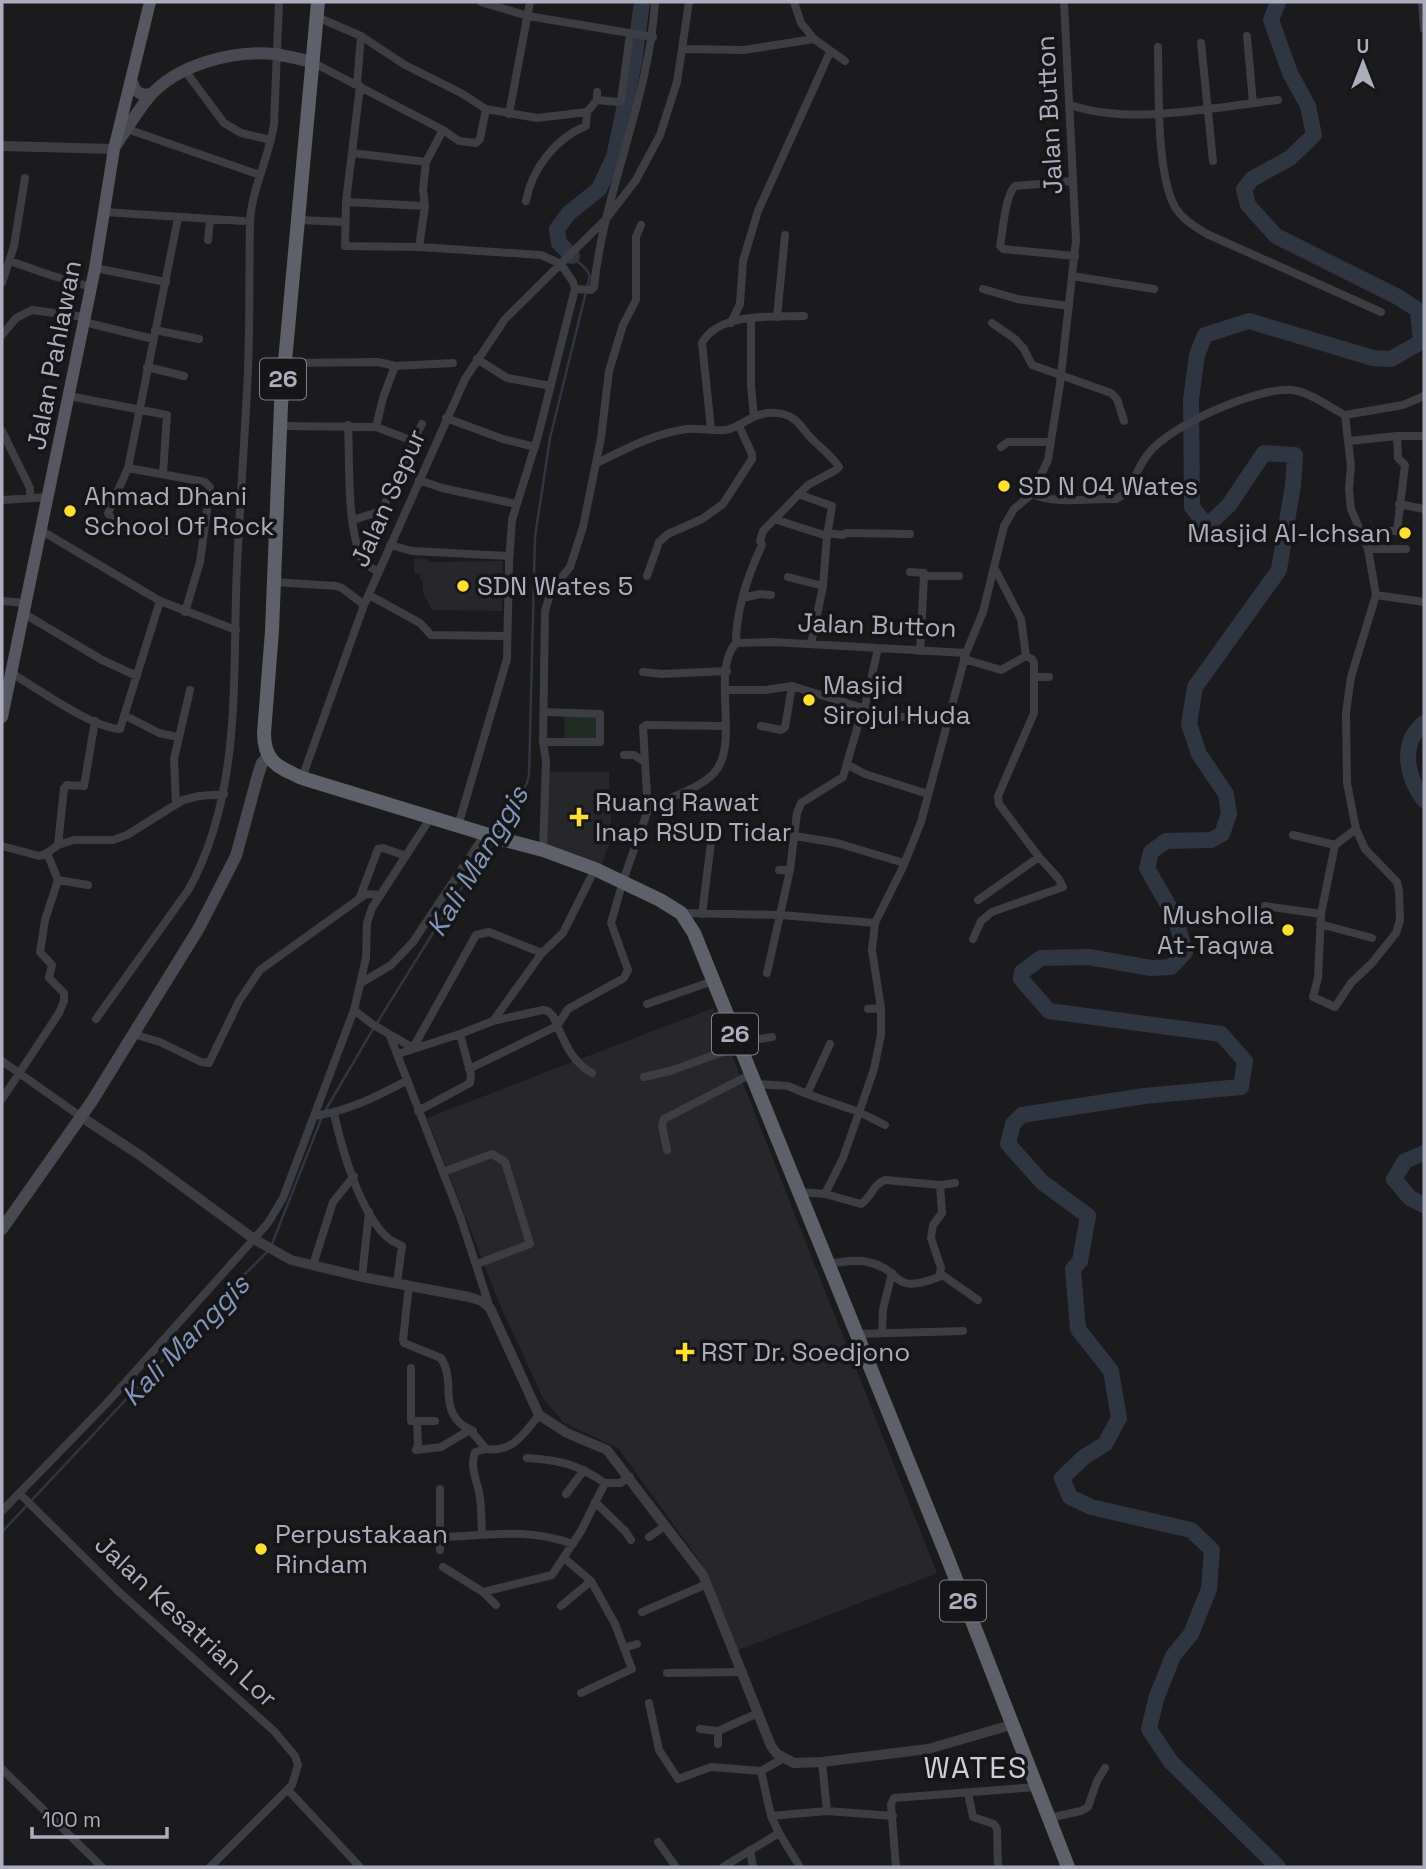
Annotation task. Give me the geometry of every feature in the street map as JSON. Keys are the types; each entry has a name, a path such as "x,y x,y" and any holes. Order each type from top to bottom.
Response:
{"highway":[{"name":"26","path":"318,2 280,426 274,582 264,733 264,746 268,757 281,768 302,778 543,850 595,869 660,900 681,914 694,933 857,1334 1068,1867"}],"main road":[{"name":"Jalan Pahlawan","path":"2,717 8,666 25,608 85,319 114,149 150,2"},
{"path":"114,149 151,94 173,78 200,65 228,57 276,54 312,62"},
{"path":"132,82 139,93 151,94"},
{"path":"2,1229 156,1001 227,876 236,856 258,775 268,757"}],"street":[{"path":"96,1019 189,889 200,867 224,794 233,723 237,570 248,369 251,202 271,141 279,2"},
{"path":"481,2 528,16 651,36"},
{"path":"509,114 530,2"},
{"path":"580,290 594,287 606,219 635,116 655,2"},
{"name":"Jalan Sepur","path":"302,778 364,605 446,418 477,359 505,319 606,219 636,180 660,135 677,82 689,2"},
{"path":"794,2 801,23 814,39 845,61"},
{"name":"Jalan Button","path":"736,643 811,644 965,656 983,612 1008,519 1014,509 1032,494 1048,460 1051,442 1076,240 1064,2"},
{"path":"1422,2 1424,29"},
{"path":"317,17 361,36 405,65 486,109 537,118 587,112"},
{"path":"526,201 536,169 571,132 586,126 587,112 597,96 621,101 632,34"},
{"path":"361,36 359,85 346,202 345,246 419,247 541,255 562,260 580,290"},
{"path":"1247,36 1253,103"},
{"path":"682,49 744,50 814,39"},
{"path":"1201,43 1213,161"},
{"path":"1158,47 1159,112 1165,185 1175,207 1185,220 1207,234 1381,312"},
{"path":"732,323 740,304 743,261 758,211 830,52"},
{"path":"312,62 443,130 459,141 476,143 480,139 486,109"},
{"path":"186,72 224,123 241,133 271,141"},
{"path":"1070,105 1090,111 1127,114 1278,100"},
{"path":"1071,121 1090,111"},
{"path":"127,129 260,175"},
{"path":"419,247 425,206 423,190 426,162 443,130"},
{"path":"2,146 114,149"},
{"path":"352,153 426,162"},
{"path":"2,283 10,261 25,178"},
{"path":"1073,181 1015,186 1007,197 1007,214 1000,246 1003,249 1075,257"},
{"path":"346,202 425,206"},
{"path":"104,212 243,221"},
{"path":"167,535 112,520 108,513 128,468 178,218"},
{"path":"208,240 210,219"},
{"path":"298,220 345,222"},
{"path":"543,850 546,761 543,742 545,611 551,591 570,567 583,527 597,463 609,371 623,325 636,300 636,237 641,225"},
{"path":"777,317 785,235"},
{"path":"10,261 91,287"},
{"path":"95,268 166,282"},
{"path":"1072,276 1154,289"},
{"path":"983,289 1017,299 1069,306"},
{"path":"458,826 507,659 512,520 580,290"},
{"path":"740,304 748,320 754,417"},
{"path":"2,335 16,318 32,310 154,334 200,339"},
{"path":"711,429 702,343 715,327 748,320 804,316"},
{"path":"992,323 1024,348 1032,365 1111,393 1124,421"},
{"path":"477,359 507,377 551,386"},
{"path":"285,363 378,362 395,366 453,363"},
{"path":"376,427 395,366"},
{"path":"147,367 184,376"},
{"path":"1032,494 1060,500 1116,499 1128,492 1148,454 1176,430 1223,406 1283,390 1295,390 1310,396 1345,415 1403,405 1424,396"},
{"path":"69,396 167,415 163,474"},
{"path":"597,463 662,435 687,429 725,430 754,417 781,413 793,417 839,467 798,494 762,535 762,545 737,618 736,643 731,650 727,671 723,754 716,770 678,795 648,810"},
{"path":"1345,415 1351,466 1351,509 1368,550 1376,594 1351,677 1346,713 1347,783 1356,829 1365,849 1396,882 1399,891 1399,920 1396,933 1372,963 1351,983 1335,1007 1313,997 1318,978 1321,914 1335,845 1356,829"},
{"path":"446,418 492,436 535,447"},
{"path":"353,520 383,508 422,424"},
{"path":"348,425 353,520 362,560 378,572"},
{"path":"280,426 376,427 413,440"},
{"path":"647,576 659,542 668,534 702,519 723,504 752,459 739,426"},
{"path":"2,431 30,488 30,498"},
{"path":"1361,531 1397,531 1405,465 1398,458 1397,436"},
{"path":"1349,441 1424,436"},
{"path":"1001,447 1008,442 1051,442"},
{"path":"128,468 205,482 211,491 200,562 185,612"},
{"path":"419,480 442,488 516,504"},
{"path":"798,494 832,506 824,586 811,644"},
{"path":"2,500 49,497"},
{"path":"1399,504 1424,509"},
{"path":"774,519 827,535 910,534"},
{"path":"42,531 160,601 236,630"},
{"path":"390,545 412,551 509,556"},
{"path":"1368,550 1406,550"},
{"path":"995,569 1021,619 1026,656"},
{"path":"910,572 923,573 920,651"},
{"path":"923,576 959,576"},
{"path":"788,577 824,586"},
{"path":"274,582 336,586 364,605"},
{"path":"743,598 760,594 771,595"},
{"path":"1376,594 1424,602"},
{"path":"369,595 411,618 431,635 507,636"},
{"path":"2,601 25,608 102,660 137,676"},
{"path":"8,666 95,721 118,729 123,725 126,716 160,601"},
{"path":"767,972 790,870 797,813 806,798 839,781 848,765 863,714 877,648"},
{"path":"825,1194 843,1158 881,1035 881,1008 872,950 875,923 921,821 965,656 1001,670 1026,656"},
{"path":"973,939 981,921 992,912 1063,887 1058,877 1039,857 999,804 998,796 1034,713 1034,663 1026,656"},
{"path":"643,672 662,674 727,671"},
{"path":"1034,677 1049,677"},
{"path":"726,690 765,690 792,685 861,706 863,714"},
{"path":"761,726 781,730 785,727 792,685"},
{"path":"176,804 174,759 190,690"},
{"path":"543,742 600,742 600,714 544,712"},
{"path":"863,714 946,722"},
{"path":"126,716 159,733 178,737"},
{"path":"58,845 64,788 67,785 84,786 95,721"},
{"path":"469,1069 557,1026 568,1009 624,978 628,970 611,923 648,810 643,727 725,726"},
{"path":"624,755 634,755 645,762"},
{"path":"848,765 865,774 928,794"},
{"path":"2,846 39,856 58,845 74,840 113,840 127,835 176,804 200,796 224,794"},
{"path":"2,1511 106,1404 254,1240 283,1199 323,1115 361,983 366,958 367,923 372,908 431,817"},
{"path":"361,983 391,965 414,942 487,835"},
{"path":"1293,835 1335,845"},
{"path":"795,836 837,843 904,863"},
{"path":"702,914 711,843"},
{"path":"359,899 378,849 383,848 406,856"},
{"path":"2,1099 60,1013 64,1001 64,993 49,978 52,965 40,952 45,920 58,880 47,853"},
{"path":"978,900 1039,857"},
{"path":"493,1021 542,953 563,933 595,869"},
{"path":"779,870 790,870"},
{"path":"58,880 89,885"},
{"path":"133,1034 158,1041 201,1062 209,1063 239,1001 260,970 366,894 380,895"},
{"path":"1265,906 1321,914"},
{"path":"681,914 781,915 875,923"},
{"path":"1320,924 1372,938"},
{"path":"413,1048 476,935 489,932 542,953"},
{"path":"647,1004 713,981"},
{"path":"868,1009 881,1008"},
{"path":"354,1010 413,1048"},
{"path":"398,1054 493,1021 543,1010 553,1016 575,1060 592,1073"},
{"path":"388,1033 443,1172 490,1308 539,1415 567,1433 607,1450 630,1477 707,1584 771,1746 794,1763 822,1762 928,1749 1011,1725"},
{"path":"418,1111 469,1085 471,1076 460,1034"},
{"path":"644,1077 772,1037"},
{"path":"807,1094 830,1044"},
{"path":"2,1061 141,1156 254,1240 277,1252 291,1259 362,1277 469,1297 482,1301 490,1308"},
{"path":"667,1150 662,1125 664,1119 753,1079 788,1086 859,1112 885,1125"},
{"path":"323,1115 363,1104 406,1081"},
{"path":"323,1115 342,1150 369,1212 389,1239 402,1246 397,1283"},
{"path":"443,1172 492,1154 505,1162 530,1244 477,1265"},
{"path":"313,1265 333,1202 354,1176"},
{"path":"798,1192 825,1194 860,1204 868,1198 872,1188 885,1180 940,1185 955,1183"},
{"path":"940,1185 942,1213 933,1225 931,1238 941,1274 978,1300"},
{"path":"362,1277 369,1212"},
{"path":"828,1265 871,1262 892,1273 904,1284 912,1285 941,1274"},
{"path":"882,1332 883,1309 892,1273"},
{"path":"410,1285 404,1343 441,1358 449,1378 448,1398 451,1408 459,1423 472,1430 487,1450"},
{"path":"857,1334 963,1331"},
{"path":"411,1368 411,1421 435,1421"},
{"path":"482,1534 473,1454 512,1446 539,1415"},
{"path":"450,1416 462,1435"},
{"path":"417,1421 416,1450 441,1447 472,1432 487,1450"},
{"path":"527,1458 559,1460 584,1469 605,1483 620,1483 630,1477"},
{"path":"566,1494 584,1469"},
{"path":"483,1592 552,1574 573,1544 605,1483"},
{"path":"440,1489 440,1550"},
{"name":"Jalan Kesatrian Lor","path":"19,1493 118,1591 289,1747 298,1765 289,1791"},
{"path":"595,1502 631,1540"},
{"path":"649,1537 666,1526"},
{"path":"440,1536 526,1532 573,1544"},
{"path":"564,1558 591,1581 615,1624 632,1669 581,1693"},
{"path":"443,1567 483,1592 496,1605"},
{"path":"561,1606 591,1581"},
{"path":"642,1612 707,1584"},
{"path":"624,1648 637,1644"},
{"path":"667,1673 743,1672"},
{"path":"649,1703 659,1750 678,1779 711,1767 761,1771 784,1758"},
{"path":"700,1729 718,1731 758,1713"},
{"path":"718,1731 718,1744"},
{"path":"822,1762 827,1811"},
{"path":"1049,1818 1088,1807 1097,1781 1105,1768"},
{"path":"2,1769 102,1867"},
{"path":"761,1771 771,1816 800,1867"},
{"path":"896,1867 891,1804 895,1798 1036,1787"},
{"path":"210,1867 289,1791 360,1867"},
{"path":"968,1793 973,1817 994,1824 997,1829 998,1867"},
{"path":"771,1816 827,1811 893,1816"},
{"path":"723,1867 779,1833"},
{"path":"658,1842 676,1867"},
{"path":"750,1850 753,1867"}],"shaded area":[{"name":"SDN Wates 5","path":"414,559 428,559 429,562 503,561 502,611 432,610 423,593 423,579 420,579 420,574 414,573"},
{"path":"564,715 597,716 597,740 565,739"},
{"name":"Ruang Rawat Inap RSUD Tidar","path":"548,772 609,772 611,830 614,830 601,867 546,849"},
{"name":"RST Dr. Soedjono","path":"713,1008 937,1573 736,1651 702,1564 618,1448 564,1423 544,1400 499,1303 427,1118"}],"waterway":[{"name":"Kali Manggis","path":"572,256 559,243 557,229 569,213 599,189 614,157 634,62 642,2"},
{"path":"1278,2 1271,20 1290,73 1308,106 1314,135 1290,158 1252,179 1244,189 1248,205 1276,236 1398,297 1418,310 1421,342 1391,359 1373,358 1249,321 1205,335 1197,355 1191,399 1192,507 1207,526 1229,505 1264,453 1295,455 1293,485 1279,570 1195,687 1189,724 1199,754 1226,794 1229,814 1222,834 1211,840 1166,841 1151,852 1147,868 1175,917 1185,952 1171,967 1151,968 1089,957 1041,958 1022,972 1021,979 1049,1011 1221,1034 1245,1061 1241,1087 1144,1096 1022,1115 1013,1124 1008,1144 1042,1182 1088,1216 1080,1261 1073,1269 1078,1329 1111,1371 1119,1418 1105,1444 1084,1457 1062,1478 1070,1497 1091,1507 1191,1530 1212,1550 1209,1589 1191,1634 1173,1656 1156,1699 1149,1729 1171,1762 1278,1867"},
{"name":"Kali Manggis","path":"500,832 529,775 535,537 550,438 590,276 573,257"},
{"path":"1424,723 1411,740 1408,761 1413,782 1424,800"},
{"name":"Kali Manggis","path":"377,1023 454,899 495,841"},
{"name":"Kali Manggis","path":"325,1111 373,1029"},
{"name":"Kali Manggis","path":"272,1244 322,1117"},
{"path":"1424,1153 1405,1161 1394,1179 1410,1198 1424,1205"},
{"name":"Kali Manggis","path":"2,1532 269,1250"}],"place":[{"name":"SD N 04 Wates","path":"1004,486"},
{"name":"Ahmad Dhani School Of Rock","path":"70,511"},
{"name":"Masjid Al-Ichsan","path":"1405,533"},
{"name":"SDN Wates 5","path":"463,586"},
{"name":"Masjid Sirojul Huda","path":"809,700"},
{"name":"Ruang Rawat Inap RSUD Tidar","path":"579,817"},
{"name":"Musholla At-Taqwa","path":"1288,930"},
{"name":"RST Dr. Soedjono","path":"685,1352"},
{"name":"Perpustakaan Rindam","path":"261,1549"}],"district":[{"name":"WATES","path":"976,1768"}]}
